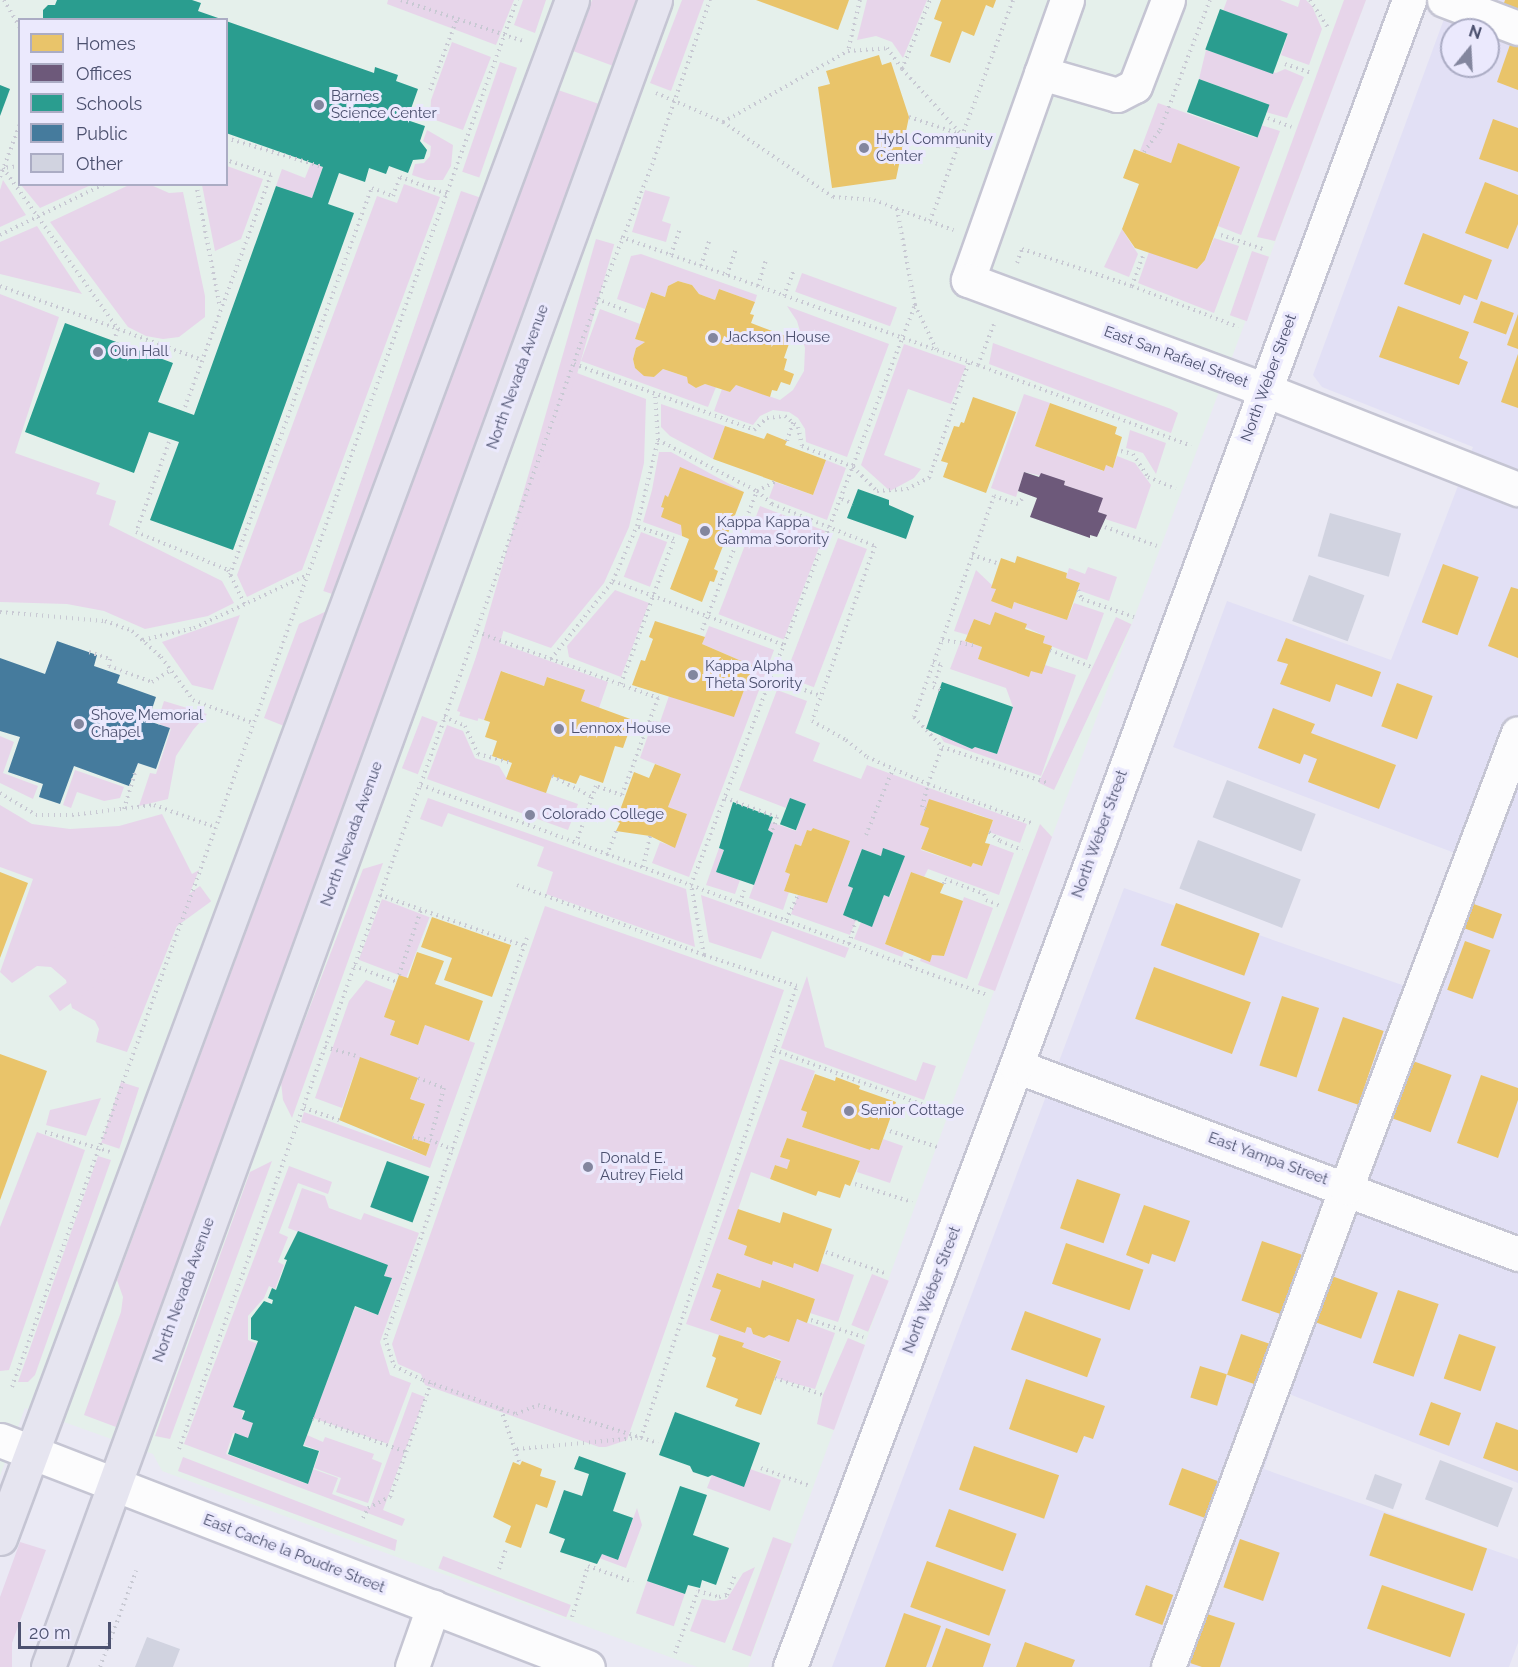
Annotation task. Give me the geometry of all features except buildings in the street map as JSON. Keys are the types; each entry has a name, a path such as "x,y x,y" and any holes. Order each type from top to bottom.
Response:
{"main road":[{"path":"0,1539 572,0"},
{"name":"North Nevada Avenue","path":"48,1667 656,0"}],"street":[{"path":"1067,0 1041,73 1117,95 1135,86 1168,0"},
{"name":"North Weber Street","path":"790,1667 1016,1066 1409,0"},
{"path":"1444,0 1518,28"},
{"name":"East San Rafael Street","path":"1041,73 968,280 1265,390 1518,489"},
{"path":"1168,1667 1518,734"},
{"name":"East Yampa Street","path":"1016,1066 1518,1254"},
{"name":"East Cache la Poudre Street","path":"0,1440 588,1667"},
{"path":"412,1667 433,1607"}],"path":[{"path":"4,0 18,24"},
{"path":"401,0 528,42"},
{"path":"12,1387 97,1148 517,0"},
{"path":"179,1449 597,299 652,165 673,99 710,0"},
{"path":"848,51 860,0"},
{"path":"903,69 930,0"},
{"path":"930,221 1012,0"},
{"path":"1144,152 1160,130 1210,0"},
{"path":"1310,0 1328,28"},
{"path":"430,90 457,19"},
{"path":"723,122 848,51 887,48 961,134"},
{"path":"1285,64 1311,73"},
{"path":"673,99 723,122 833,197 874,200 962,233"},
{"path":"909,117 961,134"},
{"path":"1268,118 1292,127"},
{"path":"0,177 18,129"},
{"path":"228,139 323,167"},
{"path":"185,407 271,175 228,161"},
{"path":"3,168 18,166"},
{"path":"3,168 118,329"},
{"path":"230,575 372,188 393,196 400,177 447,194"},
{"path":"0,235 100,186"},
{"path":"196,186 221,309"},
{"path":"897,209 915,305 937,350"},
{"path":"671,255 680,229"},
{"path":"1221,235 1266,250"},
{"path":"621,237 937,350 1191,446"},
{"path":"701,266 710,241"},
{"path":"727,275 736,249"},
{"path":"1022,249 1132,286 1238,327"},
{"path":"1132,286 1143,255"},
{"path":"758,286 766,260"},
{"path":"784,296 793,272"},
{"path":"0,286 202,360"},
{"path":"597,299 630,312"},
{"path":"704,955 691,885 915,305"},
{"path":"115,337 118,329"},
{"path":"574,364 754,430 767,418 785,416 793,421 802,434 802,446 854,466 878,491 907,489 929,478 969,362"},
{"path":"551,659 613,581 637,526 658,440 655,395"},
{"path":"787,441 793,421"},
{"path":"658,440 757,491 772,504 875,546 812,721 867,757 928,784 1032,823"},
{"path":"169,442 136,532 228,570 245,605"},
{"path":"1121,451 1133,454 1148,477 1176,489"},
{"path":"702,630 757,491 775,482"},
{"path":"1022,499 1018,504 994,496 914,717 942,747 1048,783"},
{"path":"842,499 853,504"},
{"path":"621,684 674,539 637,526"},
{"path":"1105,527 1156,546"},
{"path":"972,555 1000,564"},
{"path":"143,640 194,628 308,574"},
{"path":"613,581 784,646"},
{"path":"1078,590 1082,599 1134,617"},
{"path":"0,612 62,615 105,621 132,631 171,670 193,700 253,723"},
{"path":"477,632 658,698 622,795 596,786 576,843"},
{"path":"942,640 974,645"},
{"path":"1050,650 1091,667"},
{"path":"89,652 110,659 109,666 152,682 171,670"},
{"path":"933,662 941,666 933,687 940,690"},
{"path":"771,678 821,696"},
{"path":"444,718 465,726 478,754 512,763"},
{"path":"926,809 922,807 942,747"},
{"path":"866,835 893,769"},
{"path":"124,809 135,771"},
{"path":"552,776 592,797"},
{"path":"421,785 987,995"},
{"path":"0,793 36,815 72,815 154,805 215,827"},
{"path":"725,798 777,817 772,832"},
{"path":"607,855 616,831"},
{"path":"989,832 1000,841 1022,850"},
{"path":"643,867 650,836"},
{"path":"944,884 945,879 984,894 986,900 1001,906"},
{"path":"517,885 704,955 798,986 641,1438"},
{"path":"740,903 744,891"},
{"path":"786,920 798,895"},
{"path":"380,896 524,946"},
{"path":"399,975 422,910"},
{"path":"849,944 856,920"},
{"path":"527,938 385,1338 394,1366 431,1383 516,1414 538,1405 658,1443"},
{"path":"909,966 913,956"},
{"path":"354,966 397,982"},
{"path":"325,1047 360,1057"},
{"path":"774,1050 945,1113"},
{"path":"418,1078 444,1088 430,1140"},
{"path":"304,1108 339,1120"},
{"path":"890,1131 937,1147"},
{"path":"45,1132 112,1152"},
{"path":"412,1138 430,1140 453,1149"},
{"path":"855,1184 912,1202"},
{"path":"826,1252 887,1274"},
{"path":"811,1320 863,1337"},
{"path":"775,1378 823,1395"},
{"path":"363,1518 368,1508 390,1497 431,1383"},
{"path":"501,1408 517,1449 520,1465"},
{"path":"313,1418 406,1452"},
{"path":"517,1449 641,1438"},
{"path":"761,1468 808,1485"},
{"path":"499,1569 506,1549"},
{"path":"572,1617 588,1566 633,1582"},
{"path":"100,1667 136,1570"},
{"path":"675,1653 698,1591 719,1597 726,1595 735,1575"}],"shaded area":[{"name":"Colorado College","path":"0,0 1366,0 961,1079 748,1667 697,1667 162,1471 153,1454 25,1408 0,1476"},
{"path":"388,0 514,0 496,45 387,4"},
{"path":"523,0 546,0 535,33 514,25"},
{"path":"592,0 640,0 616,67 573,51"},
{"path":"682,0 704,0 671,91 650,83"},
{"path":"867,0 927,0 903,58 892,42 876,36 857,40"},
{"path":"1227,0 1280,0 1298,7 1300,0 1306,0 1312,6 1322,29 1309,65 1281,55 1288,34 1223,11"},
{"path":"1344,0 1366,0 1275,241 1257,237"},
{"path":"1451,0 1518,0 1518,1483 1289,1394 1264,1469 1518,1559 1518,1643 1509,1667 832,1667 1124,888 1428,994 1476,861 1173,747 1227,601 1391,660 1473,447 1322,387 1313,375 1440,30 1440,78 1500,78 1500,18 1444,18"},
{"path":"452,42 491,57 463,130 430,118 431,100"},
{"path":"1206,50 1276,73 1285,69 1304,77 1287,118 1266,112 1268,104 1199,79"},
{"path":"500,62 517,68 479,178 462,172"},
{"path":"558,90 602,105 116,1427 84,1415 121,1312 123,1297 117,1280"},
{"path":"1158,103 1256,138 1261,125 1280,131 1241,235 1218,226 1240,167 1179,144 1171,163 1140,151"},
{"path":"427,130 453,145 451,166 443,180 427,180 412,175 415,164 424,163 430,156 431,146 423,141"},
{"path":"311,163 323,167 312,198 276,186 282,169 305,178"},
{"path":"228,166 263,179 241,239 215,251 202,186 228,186"},
{"path":"3,180 26,215 0,227 0,190"},
{"path":"404,184 440,197 302,570 247,597 237,575 377,196 397,203"},
{"path":"22,186 89,186 40,208"},
{"path":"127,186 153,186 169,193 183,192 205,296 205,317 179,337 163,339 146,336 128,327 50,222"},
{"path":"645,190 670,197 662,221 671,224 666,242 632,232"},
{"path":"461,191 481,198 343,598 323,591"},
{"path":"37,226 82,294 0,274 0,242"},
{"path":"1122,229 1138,254 1129,277 1104,267"},
{"path":"1214,238 1239,246 1214,313 1138,283 1149,252 1197,269 1205,260"},
{"path":"596,239 614,244 478,721 459,716"},
{"path":"1252,251 1269,257 1247,321 1230,315"},
{"path":"641,254 757,295 755,302 719,289 715,300 699,294 692,285 678,281 668,286 665,297 651,292 645,309 617,299 631,256"},
{"path":"802,273 897,308 890,326 795,292"},
{"path":"0,294 59,317 15,453 100,483 96,494 116,501 109,525 222,581 234,603 208,616 145,629 104,611 67,604 0,602"},
{"path":"787,306 889,344 847,457 806,442 805,429 798,418 789,412 773,410 760,416 753,425 714,411 722,389 730,392 736,385 780,400 793,390 804,371 805,348 797,321"},
{"path":"600,309 640,324 635,339 645,342 636,348 633,359 635,368 644,375 654,377 663,369 687,377 689,383 696,388 705,384 716,387 708,407 581,361"},
{"path":"993,343 1171,409 1178,413 1171,433 989,364"},
{"path":"904,344 966,366 951,404 908,389 884,455 921,469 914,478 890,491 861,465"},
{"path":"577,373 646,399 644,463 629,527 604,583 551,648 487,625"},
{"path":"1024,394 1050,403 1035,446 1103,471 1106,465 1113,468 1117,456 1135,463 1151,485 1136,529 1105,519 1106,515 1098,512 1102,498 1064,485 1065,481 1024,472 1016,497 991,488"},
{"path":"661,404 725,426 713,459 670,436 661,427"},
{"path":"1130,430 1166,443 1156,474 1143,453 1126,448"},
{"path":"659,452 671,452 744,492 680,468 668,497 665,496 661,506 681,525 682,536 643,522"},
{"path":"826,460 846,468 827,520 769,498 775,482 813,495"},
{"path":"760,506 825,531 784,639 718,614"},
{"path":"641,532 667,542 650,587 624,577"},
{"path":"838,538 867,549 814,687 785,676"},
{"path":"1088,567 1117,577 1109,601 1078,590 1080,583 1066,578 1069,568 1085,574"},
{"path":"976,570 996,589 991,601 1012,609 1014,602 1067,620 1074,603 1104,613 1087,660 1043,643 1045,636 995,613 990,625 974,619 968,635 954,631"},
{"path":"615,590 649,603 621,677 569,657 567,646"},
{"path":"331,609 289,728 264,718 299,624"},
{"path":"240,615 213,690 192,685 162,642"},
{"path":"1116,617 1131,624 1054,790 1039,783"},
{"path":"709,626 774,650 689,877 652,863 660,842 675,847 687,814 668,807 681,774 640,758 653,721 660,722 669,696 734,716 753,666 702,644"},
{"path":"483,637 608,682 599,708 581,701 584,690 548,677 544,686 502,671 484,720 457,711"},
{"path":"961,640 982,647 978,659 1029,676 1031,671 1045,665 1076,675 1041,776 944,742 939,734 972,749 975,747 997,754 1013,707 1006,688 950,669"},
{"path":"777,690 807,701 795,733 820,743 813,761 861,779 867,765 1027,824 1020,843 989,832 993,820 974,813 920,825 929,828 921,850 971,867 973,863 982,866 990,844 1014,853 999,895 928,869 924,877 911,872 885,944 904,952 902,957 854,939 861,922 872,926 884,895 890,897 904,856 883,849 881,856 862,849 848,885 853,888 843,915 856,920 850,935 791,914 798,895 827,903 850,841 813,828 811,831 807,830 801,846 795,844 785,872 790,874 784,891 789,892 783,910 749,898 773,833 768,830 771,822 796,831 806,804 790,798 786,808 739,790"},
{"path":"164,701 207,714 176,756 168,799 139,806 150,773 156,774 171,729 157,723"},
{"path":"422,716 438,722 418,774 402,768"},
{"path":"447,725 463,731 475,758 499,766 507,779 578,804 568,830 427,779"},
{"path":"0,736 14,742 3,773 38,786 33,799 0,783"},
{"path":"75,770 124,787 120,798 104,801 77,792 71,808 63,805"},
{"path":"428,798 686,889 695,947 546,894 553,872 537,866 544,847 448,813 442,827 420,819"},
{"path":"0,805 32,824 70,829 119,826 162,814 192,874 199,870 127,1052 96,1042 99,1029 95,1021 72,1008 66,980 51,967 37,966 12,983 0,972 33,879 0,867"},
{"path":"1040,824 1052,837 995,991 978,985"},
{"path":"719,848 724,850 716,872 740,880 735,894 706,885"},
{"path":"383,863 292,1118 283,1100 281,1082 363,869"},
{"path":"200,886 211,901 60,1011 49,996"},
{"path":"701,895 849,948 845,958 772,931 761,959 709,942"},
{"path":"964,897 993,908 967,979 920,961 921,958 930,961 932,955 944,956"},
{"path":"382,899 430,917 406,978 359,960"},
{"name":"Donald E. Autrey Field","path":"545,906 784,990 627,1440 606,1447 599,1447 425,1385 421,1374 398,1364 392,1344"},
{"path":"807,976 825,1047 916,1081 923,1062 936,1066 924,1100 781,1048"},
{"path":"366,980 394,991 385,1017 395,1021 390,1035 418,1045 425,1025 475,1043 430,1168 301,1122 304,1112 426,1156 430,1144 412,1138 425,1104 410,1099 418,1079 360,1057 342,1108 315,1098 349,1001"},
{"path":"780,1059 815,1071 802,1110 807,1112 802,1127 870,1150 871,1148 879,1150 883,1139 903,1146 890,1183 857,1172 860,1161 787,1138 780,1157 790,1160 787,1169 775,1165 770,1179 751,1172 728,1239 747,1246 744,1255 772,1265 773,1261 792,1268 794,1263 818,1271 821,1263 854,1275 838,1322 810,1313 815,1299 763,1280 760,1288 718,1273 721,1290 710,1320 745,1333 747,1327 751,1328 753,1334 764,1338 797,1319 835,1333 815,1389 775,1378 781,1360 742,1347 743,1343 686,1324"},
{"path":"121,1082 139,1088 119,1149 101,1143"},
{"path":"101,1098 86,1136 46,1125 50,1110"},
{"path":"37,1132 85,1150 9,1370 0,1371 0,1227"},
{"path":"98,1156 111,1160 35,1375 28,1382 18,1382"},
{"path":"272,1161 170,1439 155,1436 250,1172"},
{"path":"289,1166 332,1182 328,1194 298,1183 279,1233 288,1237 278,1262 284,1265 275,1289 269,1286 264,1298 248,1316 248,1340 258,1344 235,1407 243,1411 242,1417 254,1422 248,1439 233,1433 226,1454 307,1484 313,1469 338,1478 332,1494 370,1508 412,1392 425,1397 383,1510 405,1519 402,1526 184,1444"},
{"path":"302,1188 325,1196 329,1208 361,1220 364,1213 419,1233 380,1342 390,1375 411,1383 388,1444 313,1418 355,1307 378,1315 392,1279 384,1276 388,1265 288,1228"},
{"path":"872,1274 889,1281 868,1332 851,1325"},
{"path":"848,1338 865,1345 834,1430 817,1424 823,1395"},
{"path":"307,1435 323,1442 325,1437 374,1454 372,1459 382,1463 368,1503 336,1492 341,1478 314,1468 320,1451 304,1445"},
{"path":"183,1457 397,1540 395,1551 178,1471"},
{"path":"750,1469 781,1480 770,1511 707,1488 712,1475"},
{"path":"637,1508 642,1525 626,1568 599,1558 602,1554 618,1560"},
{"path":"773,1537 792,1544 751,1657 732,1650"},
{"path":"20,1542 46,1550 12,1643 12,1667 0,1667 0,1597"},
{"path":"443,1556 571,1605 566,1617 438,1568"},
{"path":"755,1567 725,1643 690,1631 702,1599 714,1601 727,1599 743,1573"},
{"path":"647,1581 685,1594 674,1626 636,1613"}],"place":[{"name":"Barnes Science Center","path":"319,105"},
{"name":"Hybl Community Center","path":"864,148"},
{"name":"Jackson House","path":"713,338"},
{"name":"Olin Hall","path":"98,352"},
{"name":"Kappa Kappa Gamma Sorority","path":"705,531"},
{"name":"Kappa Alpha Theta Sorority","path":"693,675"},
{"name":"Shove Memorial Chapel","path":"79,724"},
{"name":"Lennox House","path":"559,729"},
{"name":"Colorado College","path":"530,815"},
{"name":"Senior Cottage","path":"849,1111"},
{"name":"Donald E. Autrey Field","path":"588,1167"}]}
